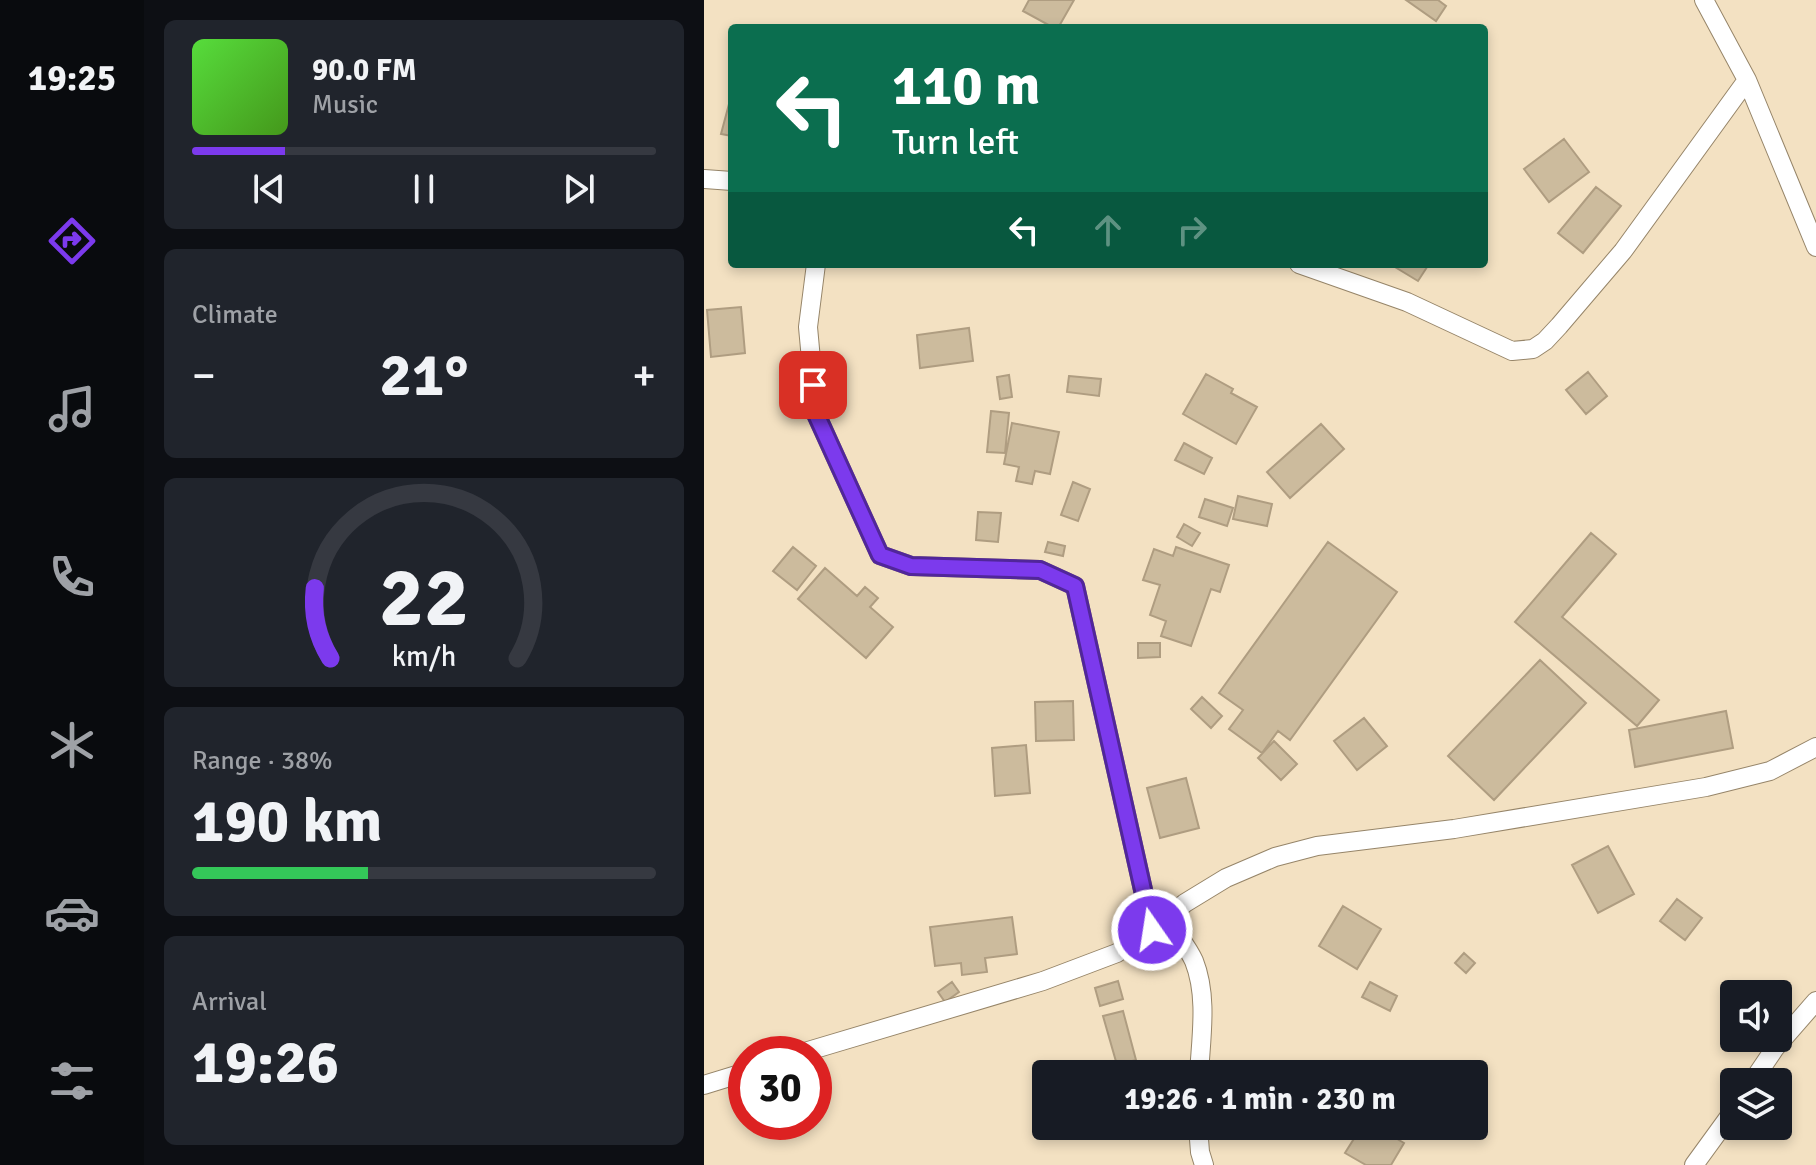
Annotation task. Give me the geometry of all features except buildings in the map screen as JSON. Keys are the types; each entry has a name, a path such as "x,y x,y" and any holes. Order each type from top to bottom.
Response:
{"street":[{"path":"1704,0 1747,80 1816,247"},
{"path":"1310,268 1407,302 1512,351 1533,349 1559,326 1623,251 1747,80"},
{"path":"704,179 728,181"},
{"path":"815,268 808,327 816,414 880,555 911,566 1040,570 1075,586 1159,925 1181,938 1193,959 1200,981 1200,1060"},
{"path":"832,1044 1043,981 1117,953 1185,903 1226,878 1275,857 1317,846 1454,829 1706,787 1770,771 1816,747"},
{"path":"1761,1068 1816,1001"},
{"path":"704,1085 728,1078"},
{"path":"1694,1165 1720,1129"},
{"path":"1199,1140 1204,1165"}],"route":[{"path":"813,385 816,414 880,555 911,566 1040,570 1075,586 1152,930"}]}
